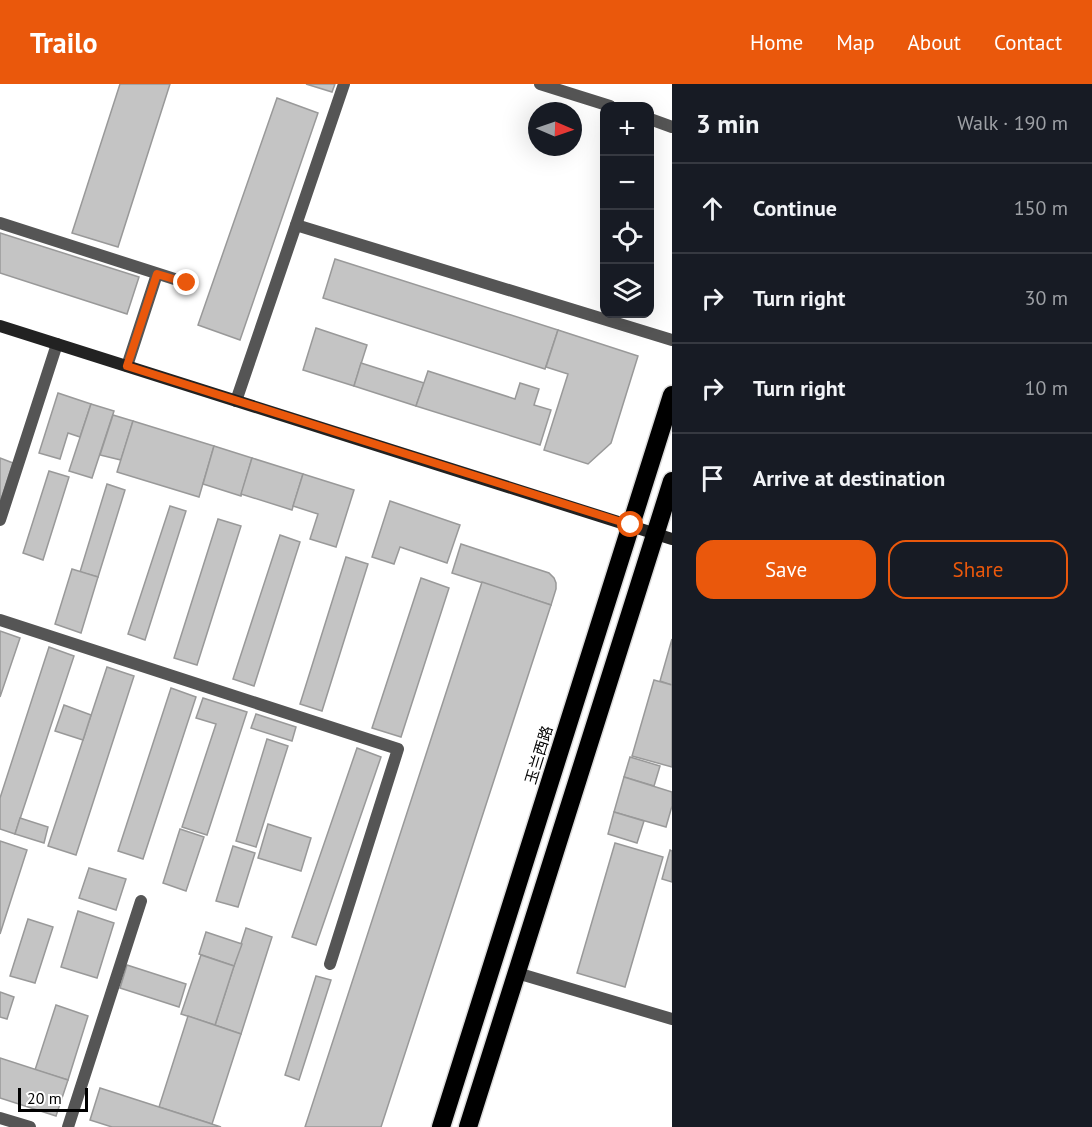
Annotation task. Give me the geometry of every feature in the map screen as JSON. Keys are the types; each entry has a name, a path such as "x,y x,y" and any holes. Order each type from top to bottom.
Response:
{"highway":[{"name":"玉兰西路","path":"441,1127 672,395"},
{"path":"468,1127 517,973 664,536 672,481"}],"street":[{"path":"236,401 344,84"},
{"path":"540,84 600,103"},
{"path":"654,120 672,127"},
{"path":"0,223 187,283"},
{"path":"296,225 672,340"},
{"path":"127,366 157,274"},
{"path":"0,326 664,536"},
{"path":"0,520 57,344"},
{"path":"0,620 398,749 330,964"},
{"path":"68,1127 141,901"},
{"path":"517,973 672,1019"},
{"path":"0,1118 30,1127"}],"building":[{"path":"120,84 170,84 118,247 72,233"},
{"path":"306,84 335,84 332,92"},
{"path":"277,98 318,113 240,340 198,325"},
{"path":"0,233 139,277 127,314 0,273"},
{"path":"335,259 558,330 545,369 323,298"},
{"path":"316,328 367,345 354,386 303,370"},
{"path":"558,330 638,356 611,443 588,464 544,450 568,374 546,367"},
{"path":"361,363 424,383 416,406 354,386"},
{"path":"428,371 515,399 520,383 539,389 534,405 551,410 540,445 416,406"},
{"path":"58,393 91,404 80,437 68,433 60,459 39,453"},
{"path":"91,404 114,411 92,478 69,471"},
{"path":"113,415 133,421 121,460 100,455"},
{"path":"133,421 214,446 199,497 117,472"},
{"path":"214,446 252,458 241,496 203,484"},
{"path":"0,458 13,463 0,503"},
{"path":"252,458 303,474 292,510 241,494"},
{"path":"49,471 69,477 43,560 23,553"},
{"path":"303,474 354,490 336,547 310,539 318,514 293,506"},
{"path":"107,484 125,490 98,577 80,572"},
{"path":"390,501 460,525 447,563 400,547 394,564 372,557"},
{"path":"170,506 186,511 145,640 128,634"},
{"path":"218,519 241,526 197,665 174,658"},
{"path":"280,535 300,542 254,686 233,679"},
{"path":"461,544 549,573 556,583 551,605 452,573"},
{"path":"346,557 368,564 322,711 300,704"},
{"path":"72,569 98,577 81,633 55,624"},
{"path":"421,578 449,588 401,737 372,728"},
{"path":"482,582 551,605 381,1127 305,1127"},
{"path":"0,631 20,638 0,697"},
{"path":"672,639 672,685 660,681"},
{"path":"49,647 74,656 15,834 0,829 0,798"},
{"path":"107,667 134,676 76,855 48,846"},
{"path":"654,680 672,685 672,767 632,756"},
{"path":"171,688 196,697 143,859 118,851"},
{"path":"203,698 247,712 207,835 182,827 216,724 196,718"},
{"path":"64,705 91,715 83,740 55,731"},
{"path":"256,714 296,727 292,741 251,728"},
{"path":"267,739 288,746 256,847 236,841"},
{"path":"357,748 381,757 316,945 292,937"},
{"path":"630,757 660,766 654,786 624,777"},
{"path":"624,777 672,792 672,806 666,827 614,812"},
{"path":"614,812 644,821 637,843 608,834"},
{"path":"20,818 48,827 44,843 15,834"},
{"path":"268,824 311,838 301,871 258,858"},
{"path":"180,829 204,837 186,891 163,883"},
{"path":"0,841 27,850 0,934"},
{"path":"615,843 663,857 625,987 577,973"},
{"path":"233,846 255,853 238,907 216,901"},
{"path":"670,850 672,851 672,882 662,879"},
{"path":"89,868 126,879 116,910 79,898"},
{"path":"78,911 114,923 97,978 61,967"},
{"path":"28,919 53,927 35,983 10,976"},
{"path":"246,928 272,937 241,1034 215,1025"},
{"path":"206,932 242,944 234,966 199,954"},
{"path":"201,955 234,966 215,1025 181,1014"},
{"path":"127,965 186,984 179,1007 120,988"},
{"path":"316,976 331,980 299,1080 285,1075"},
{"path":"0,992 14,997 7,1019 0,1017"},
{"path":"56,1005 88,1016 68,1080 35,1070"},
{"path":"188,1016 241,1034 212,1124 159,1107"},
{"path":"0,1058 68,1080 56,1116 0,1098"},
{"path":"100,1088 221,1127 112,1127 90,1120"}],"route":[{"path":"187,283 157,274 127,366 631,525"}]}
